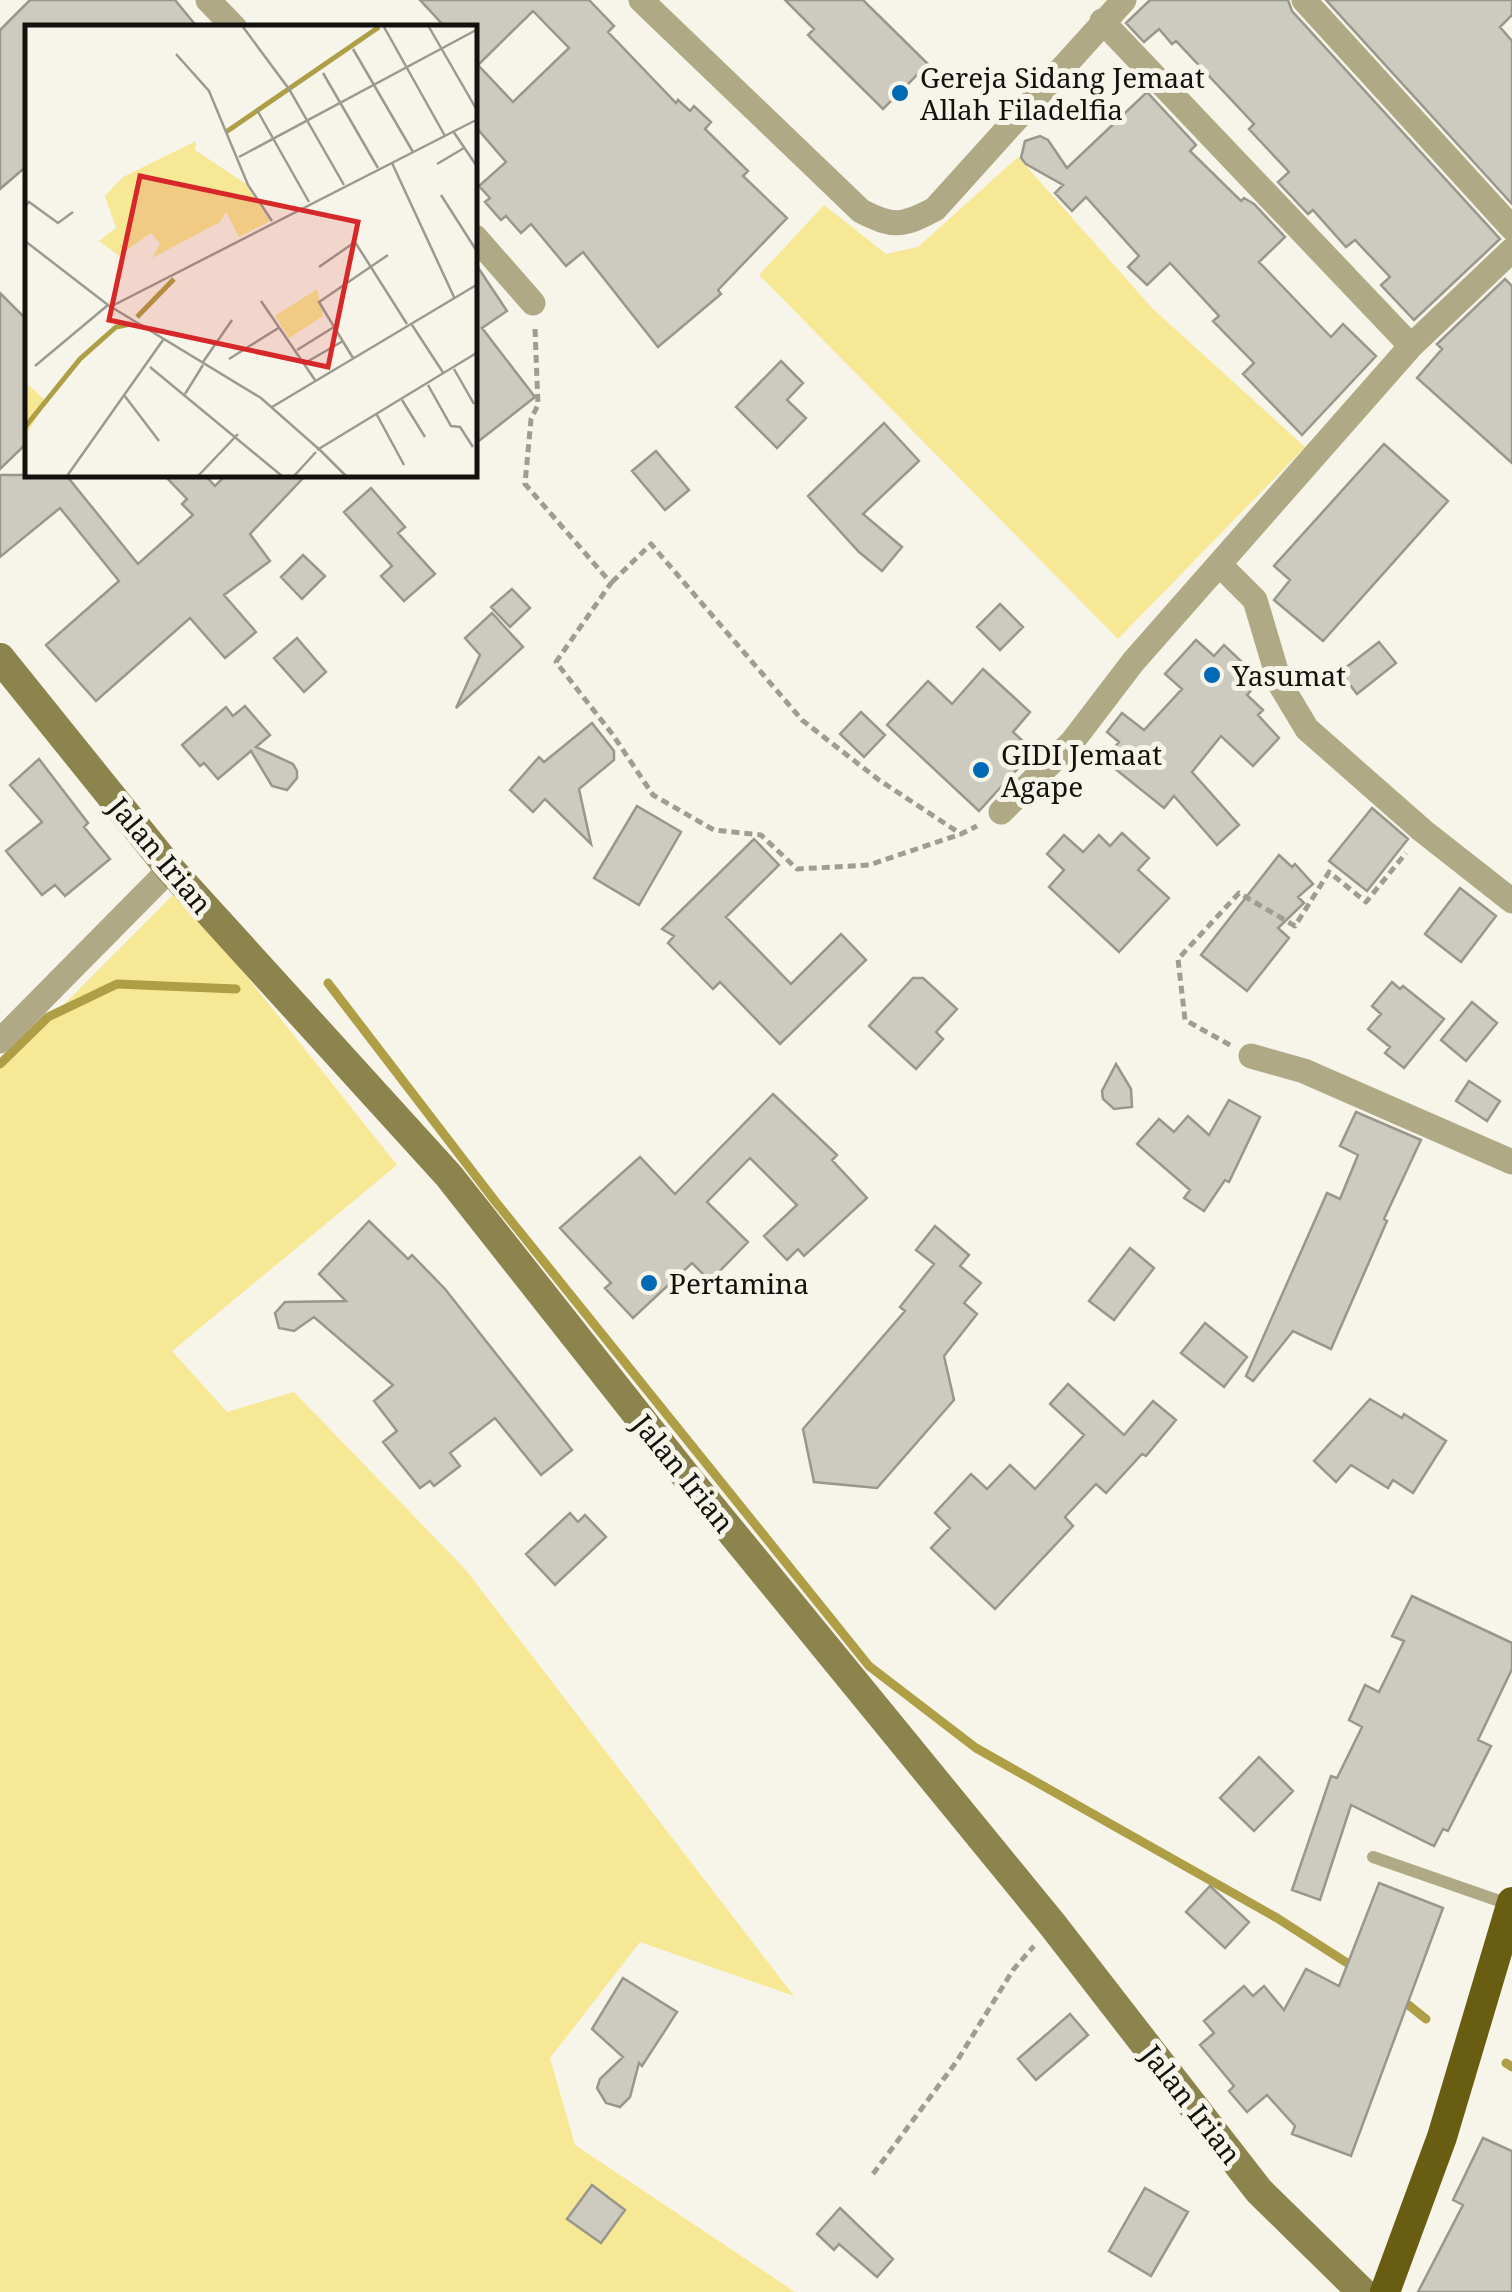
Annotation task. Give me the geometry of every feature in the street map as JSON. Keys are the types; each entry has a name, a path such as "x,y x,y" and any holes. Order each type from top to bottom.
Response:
{"highway":[{"path":"1385,2292 1442,2138 1511,1904"}],"main road":[{"name":"Jalan Irian","path":"0,658 170,869 448,1176 689,1480 1052,1924 1259,2192 1362,2292"}],"street":[{"path":"208,0 233,25"},
{"path":"641,0 832,186 862,211 885,223 908,223 935,208 1124,0"},
{"path":"1304,0 1512,228"},
{"path":"1102,21 1410,346"},
{"path":"478,239 534,303"},
{"path":"1001,812 1072,742 1133,662 1410,346 1512,250"},
{"path":"1221,566 1256,600 1280,684 1307,729 1423,831 1512,901"},
{"path":"0,1041 170,869"},
{"path":"1251,1056 1304,1070 1512,1162"}],"lane":[{"path":"1374,1856 1511,1904"}],"path":[{"path":"534,303 538,404 531,419 525,484 611,582"},
{"path":"961,834 878,780 802,720 651,544 611,582 556,662 613,735 653,795 714,830 761,836 797,870 869,865 961,834 1001,812"},
{"path":"1251,1056 1185,1020 1178,959 1239,892 1295,926 1328,872 1366,902 1423,831"},
{"path":"874,2174 957,2060 1013,1970 1052,1924"}],"shaded area":[{"path":"1018,157 1153,309 1305,447 1118,639 759,275 824,205 886,254 918,247"},
{"path":"178,890 397,1165 172,1351 227,1412 294,1392 465,1569 794,1996 640,1942 550,2058 575,2145 795,2292 0,2292 0,1069"}],"building":[{"path":"30,0 175,0 196,25 25,25 25,168 0,189 0,30"},
{"path":"420,0 589,0 614,26 608,32 676,103 678,100 690,111 694,106 711,122 705,129 748,171 743,176 787,218 718,290 721,294 658,347 583,252 566,266 531,224 521,233 506,216 501,220 485,202 490,198 479,186 506,162 478,129 478,65 478,25 443,25","holes":["533,11 569,48 513,102 478,65"]},
{"path":"785,0 863,0 928,64 883,109 808,35 814,29"},
{"path":"1150,0 1288,0 1292,11 1500,239 1414,320 1381,285 1390,277 1355,240 1346,247 1313,210 1308,214 1278,182 1289,172 1249,129 1254,124 1176,41 1172,44 1159,29 1144,42 1126,23"},
{"path":"1326,0 1512,0 1512,15 1500,27 1512,41 1512,204"},
{"path":"1147,92 1196,145 1190,151 1241,201 1244,198 1254,204 1285,237 1259,262 1331,337 1343,324 1376,356 1302,435 1243,374 1254,363 1213,321 1219,316 1170,263 1147,285 1128,267 1139,256 1086,197 1072,211 1055,193 1063,185 1021,158 1025,141 1040,136 1048,140 1067,168"},
{"path":"478,268 507,311 482,328 535,397 478,442"},
{"path":"1505,279 1512,286 1512,463 1417,378 1442,349 1437,344"},
{"path":"0,293 25,318 25,445 0,469"},
{"path":"781,361 803,383 787,400 806,418 777,448 736,407"},
{"path":"884,423 919,461 863,514 902,547 882,571 859,552 808,496"},
{"path":"1384,444 1448,501 1323,641 1274,600 1290,580 1274,566"},
{"path":"656,451 689,490 665,510 632,471"},
{"path":"0,475 68,478 138,564 193,515 182,504 187,499 167,478 208,478 215,486 223,478 303,478 250,534 270,561 224,595 256,632 225,658 190,618 96,701 46,645 119,581 60,508 0,557"},
{"path":"371,488 405,527 398,533 435,574 404,601 381,576 392,566 344,512"},
{"path":"303,555 325,576 302,599 281,577"},
{"path":"512,589 530,608 510,627 491,607"},
{"path":"1000,604 1023,627 1000,650 977,627"},
{"path":"492,613 523,647 456,708 480,655 465,638"},
{"path":"297,638 326,672 304,692 274,658"},
{"path":"1196,640 1214,656 1224,645 1261,680 1247,695 1263,710 1258,715 1279,738 1253,766 1221,736 1192,772 1239,825 1217,845 1174,796 1164,808 1109,764 1109,754 1119,742 1107,732 1122,713 1144,730 1182,689 1165,674"},
{"path":"1379,642 1396,663 1357,694 1340,672"},
{"path":"983,669 1030,712 1013,732 1034,751 979,811 887,725 928,681 952,704"},
{"path":"245,706 270,735 256,747 293,764 297,771 297,778 287,790 272,786 251,751 218,779 182,745 226,707 233,716"},
{"path":"861,712 885,735 864,757 840,734"},
{"path":"592,723 614,751 614,760 579,789 591,844 545,799 533,812 510,790 539,757 544,762"},
{"path":"39,759 110,859 65,896 55,885 42,895 6,851 42,822 10,785"},
{"path":"637,806 681,832 639,905 594,878"},
{"path":"1372,808 1408,839 1367,891 1329,861"},
{"path":"1122,833 1149,858 1138,870 1169,898 1119,952 1049,887 1064,870 1047,854 1064,835 1083,852 1099,835 1110,846"},
{"path":"754,839 779,865 726,917 791,984 841,934 866,960 780,1044 720,982 713,989 668,943 674,936 662,929"},
{"path":"1279,855 1292,867 1295,864 1313,884 1298,897 1304,903 1278,928 1289,938 1247,991 1201,955"},
{"path":"1460,888 1496,916 1461,962 1425,934"},
{"path":"913,978 923,978 957,1009 936,1032 943,1039 916,1069 869,1026"},
{"path":"1392,982 1400,989 1403,986 1444,1019 1404,1068 1385,1053 1390,1047 1368,1029 1381,1014 1372,1006"},
{"path":"1472,1002 1497,1023 1466,1061 1441,1040"},
{"path":"1116,1064 1131,1089 1132,1107 1114,1109 1103,1099 1102,1091"},
{"path":"1469,1081 1500,1101 1487,1121 1456,1101"},
{"path":"773,1094 837,1155 832,1160 867,1198 804,1256 798,1249 787,1260 764,1236 797,1205 750,1158 707,1202 748,1242 710,1281 692,1263 633,1318 605,1288 611,1283 560,1228 640,1157 675,1194"},
{"path":"1229,1100 1260,1117 1229,1182 1225,1180 1204,1211 1184,1198 1190,1190 1137,1144 1159,1119 1174,1132 1188,1116 1209,1135"},
{"path":"1356,1112 1421,1140 1331,1349 1293,1331 1253,1381 1246,1376 1327,1193 1340,1199 1358,1155 1340,1146"},
{"path":"369,1221 408,1259 412,1255 445,1289 572,1450 541,1475 495,1418 450,1453 460,1466 434,1486 430,1481 420,1488 383,1442 397,1431 374,1401 393,1385 314,1317 294,1331 279,1328 275,1313 285,1302 346,1301 319,1274"},
{"path":"935,1226 969,1255 960,1266 981,1283 964,1303 977,1314 944,1356 954,1400 877,1488 814,1482 803,1429 905,1311 900,1307 934,1264 916,1250"},
{"path":"1130,1248 1154,1268 1114,1320 1089,1301"},
{"path":"1205,1323 1247,1357 1224,1387 1181,1353"},
{"path":"1068,1384 1124,1435 1153,1401 1176,1420 1146,1456 1142,1454 1106,1493 1096,1484 1065,1517 1073,1526 995,1609 931,1548 950,1528 935,1513 971,1474 987,1489 1010,1465 1035,1489 1084,1435 1050,1404"},
{"path":"1370,1399 1402,1418 1404,1414 1446,1441 1413,1493 1393,1480 1388,1488 1351,1465 1336,1482 1314,1461"},
{"path":"570,1513 578,1522 585,1515 606,1537 555,1585 526,1554"},
{"path":"1412,1596 1512,1643 1512,1669 1478,1740 1491,1746 1448,1831 1443,1829 1434,1846 1351,1805 1320,1900 1292,1890 1331,1776 1337,1778 1362,1727 1349,1720 1365,1685 1379,1692 1404,1641 1392,1636"},
{"path":"1259,1757 1293,1791 1254,1831 1220,1798"},
{"path":"1379,1883 1443,1908 1351,2156 1292,2134 1295,2126 1267,2095 1247,2112 1229,2091 1234,2086 1200,2045 1214,2033 1204,2021 1244,1986 1253,1996 1264,1986 1284,2010 1306,1969 1339,1986"},
{"path":"1210,1886 1249,1922 1225,1948 1186,1912"},
{"path":"623,1978 677,2012 642,2066 639,2063 630,2097 620,2107 606,2103 597,2088 600,2079 623,2057 592,2029"},
{"path":"1070,2014 1088,2035 1036,2080 1018,2059"},
{"path":"1483,2138 1512,2151 1512,2292 1418,2292 1463,2205 1453,2200"},
{"path":"592,2185 625,2210 601,2243 567,2219"},
{"path":"1145,2188 1188,2212 1151,2276 1109,2251"},
{"path":"840,2208 893,2259 877,2277 839,2244 834,2250 817,2234"}],"waterway":[{"path":"328,983 495,1201 869,1666 976,1748 1277,1918 1355,1968"},
{"path":"0,1064 48,1017 117,984 236,989"},
{"path":"1401,1999 1426,2019"},
{"path":"1506,2063 1512,2067"}],"place":[{"name":"Gereja Sidang Jemaat Allah Filadelfia","path":"900,93"},
{"name":"Yasumat","path":"1212,675"},
{"name":"GIDI Jemaat Agape","path":"981,770"},
{"name":"Pertamina","path":"649,1283"}]}
